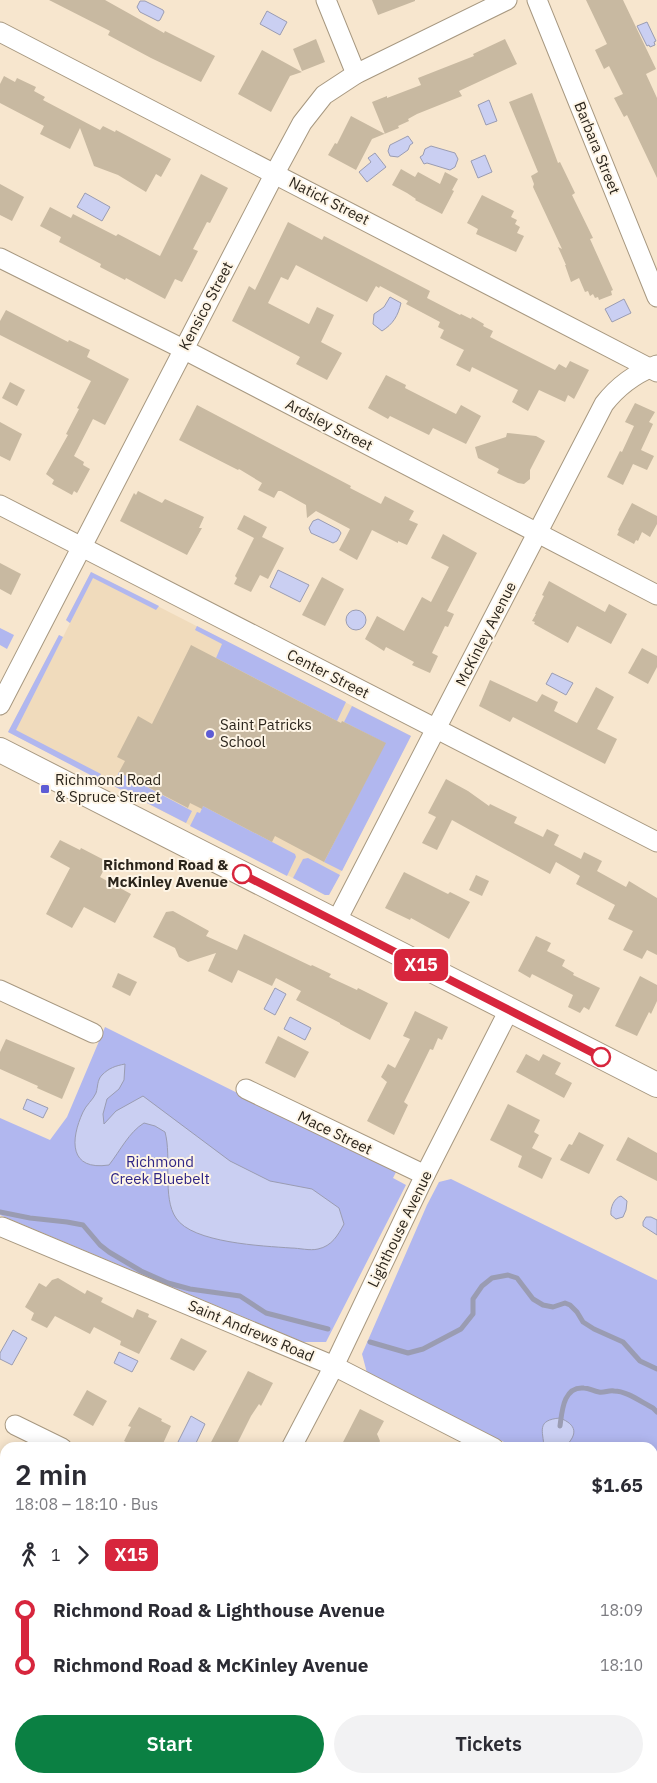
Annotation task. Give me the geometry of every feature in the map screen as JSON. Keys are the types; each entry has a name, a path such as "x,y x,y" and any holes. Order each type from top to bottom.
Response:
{"street":[{"path":"326,0 356,74"},
{"name":"Kensico Street","path":"0,705 275,173 313,108 324,95 356,74 507,0"},
{"name":"Barbara Street","path":"537,0 657,297"},
{"name":"Natick Street","path":"0,32 654,368"},
{"name":"Ardsley Street","path":"0,258 183,349 657,595"},
{"name":"McKinley Avenue","path":"336,922 604,404 612,394 627,382 654,368"},
{"name":"Center Street","path":"0,505 657,842"},
{"path":"0,750 657,1085"},
{"path":"0,990 93,1033"},
{"name":"Lighthouse Avenue","path":"294,1442 334,1366 425,1175 509,1010"},
{"name":"Mace Street","path":"246,1089 425,1175"},
{"name":"Saint Andrews Road","path":"2,1227 334,1366 482,1442"},
{"path":"15,1424 50,1442"}],"shaded area":[{"path":"140,1 145,1 163,10 164,12 160,20 158,21 140,12 137,7"},
{"path":"267,11 287,22 280,35 260,24"},
{"path":"647,22 656,41 654,42 655,45 650,47 649,45 647,46 637,26"},
{"path":"489,100 497,121 486,125 478,105"},
{"path":"408,136 413,143 408,150 398,157 390,156 388,151 390,145"},
{"path":"431,146 455,153 458,159 455,167 450,170 427,163 424,164 420,157 425,149"},
{"path":"375,153 386,167 367,182 359,172 371,162 368,158"},
{"path":"485,155 492,172 478,178 471,161"},
{"path":"85,193 110,207 102,221 77,207"},
{"path":"390,297 401,303 394,319 382,331 373,324 374,314 384,307"},
{"path":"624,299 631,313 612,322 605,309"},
{"path":"318,519 339,530 341,533 337,541 333,543 311,533 309,528 313,521"},
{"path":"278,570 309,585 300,602 270,587"},
{"name":"Saint Patricks School","path":"91,572 411,736 329,895 325,895 8,732 59,635 63,637 70,623 66,620"},
{"path":"352,610 360,610 366,616 366,624 360,630 352,630 346,624 346,616"},
{"path":"552,673 573,683 566,695 546,684"},
{"path":"275,988 286,994 275,1015 264,1009"},
{"path":"290,1017 311,1028 305,1040 284,1029"},
{"path":"125,1064 124,1080 119,1089 107,1099 103,1114 104,1124 116,1111 143,1096 230,1161 270,1181 312,1189 339,1208 344,1224 334,1240 323,1248 315,1250 263,1246 212,1238 184,1226 176,1218 169,1200 168,1153 165,1132 155,1126 144,1123 139,1127 129,1137 109,1165 96,1166 86,1163 80,1158 76,1151 75,1143 76,1133 83,1112 95,1096 100,1077 112,1068"},
{"path":"27,1099 48,1108 43,1118 23,1109"},
{"path":"621,1196 627,1201 626,1210 623,1217 616,1219 611,1215 611,1209 614,1201"},
{"path":"646,1217 657,1220 657,1235 643,1226"},
{"path":"13,1330 27,1338 12,1365 0,1359 0,1353"},
{"path":"119,1352 138,1361 132,1372 114,1363"},
{"path":"191,1416 205,1424 196,1442 178,1442"},
{"path":"560,1418 570,1424 574,1434 569,1442 543,1442 542,1431 544,1424 552,1419"}],"green space":[{"path":"91,572 159,606 156,610 93,578 70,623 66,620"},
{"path":"197,626 346,702 337,721 216,658 222,644 195,630"},
{"path":"0,628 14,635 7,649 0,645"},
{"path":"59,635 63,637 16,730 101,774 98,779 8,732"},
{"path":"352,706 411,736 342,871 324,862 385,743 344,722"},
{"path":"119,772 192,811 186,823 102,780 104,776 115,781"},
{"path":"203,806 295,854 296,857 287,876 190,826 197,812 200,813"},
{"path":"308,858 340,875 329,895 325,895 293,878 303,859"},
{"name":"Richmond Creek Bluebelt","path":"105,1027 396,1172 393,1178 406,1185 326,1342 303,1342 0,1215 0,1118 50,1140 67,1117"},
{"path":"451,1179 657,1280 657,1442 504,1442 367,1373 362,1354 427,1205 439,1182"}],"building":[{"path":"49,0 105,0 164,33 165,31 215,56 201,82 108,35 110,31"},
{"path":"372,0 415,0 415,1 378,15"},
{"path":"586,0 623,0 656,69 646,74 657,98 657,178 627,115 624,117 614,98 623,94 609,66 604,69 595,50 607,44"},
{"path":"316,39 325,62 302,71 293,49"},
{"path":"505,39 517,64 459,91 462,96 417,114 408,119 409,121 398,126 399,128 385,134 372,102 421,85 418,78 474,56 473,54"},
{"path":"262,50 302,72 290,76 271,112 238,94"},
{"path":"4,76 15,82 17,78 36,87 34,91 45,97 43,100 100,130 103,126 115,132 116,130 171,159 161,177 156,174 146,192 118,175 94,166 80,128 70,149 40,134 44,126 0,103 0,84"},
{"path":"532,93 558,163 560,162 575,193 572,195 593,238 590,239 613,290 611,291 612,295 599,300 593,294 590,296 588,291 585,292 579,278 571,282 558,247 562,249 533,187 534,184 531,176 538,172 509,102"},
{"path":"351,116 385,134 372,139 356,170 328,155 335,143 337,144"},
{"path":"401,169 415,177 418,172 440,184 445,172 458,179 442,214 392,185"},
{"path":"201,174 228,188 210,223 207,222 193,249 198,251 182,282 175,279 165,299 126,278 125,280 100,267 101,264 59,242 61,237 40,226 50,207 71,218 73,214 116,236 118,234 160,256"},
{"path":"0,184 24,197 12,221 0,215"},
{"path":"482,195 514,211 511,217 517,220 515,224 520,227 517,233 524,236 516,252 476,234 478,229 467,223"},
{"path":"288,222 322,240 324,236 430,291 427,298 460,315 471,319 472,317 493,331 490,337 555,370 559,364 566,368 570,361 589,370 574,399 568,395 565,402 539,390 528,411 512,402 518,390 472,367 470,372 456,365 464,350 440,338 444,330 438,327 440,322 406,304 408,301 380,286 379,288 376,286 367,302 296,265 288,280 281,277 268,303 309,324 317,307 334,315 321,342 342,353 327,380 296,364 300,357 232,321 249,286 255,290"},
{"path":"6,310 68,342 69,340 90,350 87,357 129,379 105,425 93,419 74,456 84,462 83,465 90,469 77,493 74,491 72,495 52,484 54,480 46,474 68,435 66,434 79,409 77,408 91,381 0,335 0,321"},
{"path":"386,375 406,385 405,388 456,414 461,405 481,416 466,444 433,428 429,435 390,416 388,419 368,408"},
{"path":"10,382 25,390 17,406 2,398"},
{"path":"635,403 655,412 649,422 653,424 641,450 654,456 647,470 633,464 623,485 607,477 620,451 622,452 634,426 625,422"},
{"path":"197,405 351,486 350,488 381,504 385,496 414,511 409,520 418,524 407,545 398,541 398,543 372,530 357,560 339,550 350,529 316,511 307,518 306,505 281,491 278,491 274,498 258,490 262,483 239,469 179,440"},
{"path":"0,422 22,434 10,461 0,456"},
{"path":"507,433 536,436 545,441 530,470 530,479 524,484 497,473 499,469 478,458 475,447 506,437"},
{"path":"138,491 162,503 165,499 204,517 199,528 202,528 187,555 120,521 134,493 136,495"},
{"path":"632,503 657,516 657,524 650,537 642,532 638,541 636,540 634,544 617,535"},
{"path":"244,515 267,527 262,537 284,548 268,579 260,575 251,592 234,584 237,578 235,576 254,538 237,529"},
{"path":"443,534 477,553 447,611 454,614 448,627 445,626 432,653 438,656 430,673 412,665 414,662 386,647 384,651 365,639 377,616 404,631 422,597 431,602 449,567 431,558"},
{"path":"0,563 21,574 11,595 0,589"},
{"path":"322,577 344,589 325,626 302,615"},
{"path":"549,581 605,612 609,604 627,614 611,644 577,626 568,643 534,624 535,622 532,621"},
{"path":"191,645 341,723 342,721 386,743 324,862 275,836 272,842 203,806 202,809 190,803 188,808 119,772 125,761 117,757 138,716 152,724"},
{"path":"642,648 657,656 657,667 648,684 628,673"},
{"path":"490,680 537,702 542,694 558,702 554,711 577,723 596,687 614,697 597,729 617,739 605,764 513,717 510,722 479,706"},
{"path":"446,779 468,791 489,806 490,804 517,817 514,823 543,837 547,829 559,835 554,845 581,859 584,852 602,861 597,871 626,887 629,881 657,898 657,955 647,950 642,959 623,950 633,931 608,919 615,905 576,884 580,876 556,862 550,874 452,820 437,850 422,843 436,817 428,813"},
{"path":"60,840 108,862 100,877 131,894 115,923 84,907 72,928 46,914 70,868 50,857"},
{"path":"404,872 448,894 450,892 470,902 449,939 411,918 410,920 385,908"},
{"path":"476,875 489,881 482,896 469,890"},
{"path":"173,911 209,931 206,936 237,950 244,934 331,974 329,977 357,990 358,988 388,1003 370,1040 296,1000 301,991 276,978 272,986 238,970 232,983 208,971 216,953 188,962 179,957 175,948 153,937 166,912"},
{"path":"536,936 551,943 547,951 565,960 562,966 574,973 573,975 600,988 589,1010 584,1007 580,1013 568,1007 573,995 532,974 530,978 518,971"},
{"path":"118,973 137,982 130,996 112,987"},
{"path":"640,976 657,985 657,1001 637,1036 615,1026"},
{"path":"415,1011 448,1027 442,1040 438,1038 433,1050 430,1049 404,1102 408,1105 394,1135 367,1121 387,1082 381,1077 388,1064 395,1068 410,1039 403,1036"},
{"path":"278,1036 309,1052 295,1078 265,1063"},
{"path":"6,1039 75,1068 62,1099 0,1069 0,1052"},
{"path":"526,1054 539,1061 543,1054 561,1063 555,1074 572,1083 564,1098 516,1072"},
{"path":"508,1104 540,1120 534,1132 539,1135 532,1148 552,1158 542,1179 518,1167 522,1156 490,1140"},
{"path":"579,1132 604,1145 589,1174 560,1160 569,1144 572,1145"},
{"path":"628,1137 657,1153 657,1181 616,1160"},
{"path":"58,1278 85,1294 87,1290 103,1298 101,1302 133,1318 137,1309 149,1314 148,1317 157,1321 139,1354 120,1345 121,1341 94,1327 90,1334 55,1316 47,1328 31,1320 34,1313 25,1307 39,1283 46,1287 52,1280"},
{"path":"181,1338 207,1351 194,1371 170,1359"},
{"path":"248,1371 273,1383 261,1406 259,1404 251,1416 238,1442 211,1442"},
{"path":"87,1390 107,1401 93,1426 73,1415"},
{"path":"139,1407 171,1426 164,1442 126,1442 124,1441 131,1427 128,1426"},
{"path":"360,1409 384,1421 377,1434 380,1442 343,1442"}],"waterway":[{"path":"0,1212 83,1225 100,1245 109,1252 141,1271 168,1283 190,1289 240,1296 266,1313 328,1329"},
{"path":"370,1342 408,1353 423,1349 461,1329 473,1314 473,1299 482,1286 492,1278 508,1275 517,1278 533,1299 543,1305 553,1307 565,1303 570,1305 583,1322 623,1342 640,1361 657,1369"},
{"path":"560,1426 565,1401 568,1395 577,1388 586,1388 597,1392 619,1391 634,1397 657,1412"}],"bus line":[{"name":"X15","path":"242,874 601,1057"}],"place":[{"name":"Saint Patricks School","path":"210,734"},
{"name":"Richmond Road & Spruce Street","path":"45,789"},
{"name":"Richmond Road & McKinley Avenue","path":"242,874"}]}
